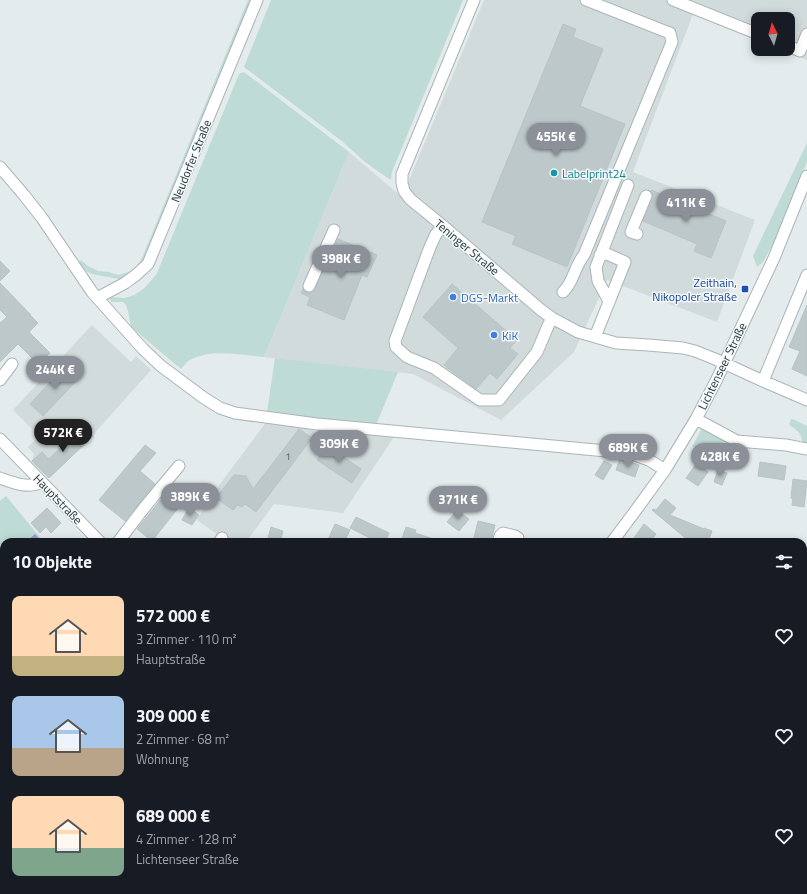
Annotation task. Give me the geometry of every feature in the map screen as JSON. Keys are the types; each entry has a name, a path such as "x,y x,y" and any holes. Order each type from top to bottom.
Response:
{"street":[{"name":"Neudorfer Straße","path":"97,298 125,283 148,264 258,0"},
{"name":"Teninger Straße","path":"474,0 402,174 404,191 410,199 541,310 552,318 578,332 616,344 648,344 696,351 807,400"},
{"path":"563,292 569,287 578,261 584,255 672,42 670,33 586,0"},
{"path":"673,0 751,31"},
{"path":"795,49 800,51 807,34"},
{"path":"0,167 42,218 92,292 143,349 161,366 220,408 235,412 317,424 632,454 649,460 665,470"},
{"name":"Lichtenseer Straße","path":"615,538 665,470 696,419 716,381 774,258 807,176"},
{"path":"609,301 598,281 596,267 628,185"},
{"path":"636,234 631,232 646,196"},
{"path":"443,226 436,234 430,247 396,341 396,347 406,357 434,368 480,400 499,400 537,352 552,318"},
{"path":"309,286 334,230"},
{"path":"594,337 625,262 607,254 600,255"},
{"path":"763,381 807,275"},
{"path":"0,380 12,364"},
{"path":"696,419 737,441 786,445 807,449"},
{"name":"Hauptstraße","path":"0,439 96,538"},
{"path":"121,538 179,466"},
{"path":"0,478 21,485 31,486 42,482"},
{"path":"499,538 503,533 518,538"}],"shaded area":[{"path":"484,0 807,0 807,60 795,55 795,12 751,12 751,37 693,14 633,172 755,220 717,322 607,280 574,352 501,420 413,374 264,357 349,152 402,197"},
{"path":"92,325 131,362 136,356 151,370 93,435 49,478 32,461 34,454 28,447 39,436 13,410"},
{"path":"267,421 280,425 297,425 317,432 325,438 331,432 396,434 343,513 274,504 249,538 222,538 197,520 208,500"}],"green space":[{"path":"248,0 252,0 145,259 140,267 124,278 119,279 92,274 86,271 79,262 81,260 88,266 98,271 118,275 129,272 137,266 142,258"},
{"path":"271,0 463,0 392,172 391,179 365,162 343,142 244,67"},
{"path":"244,72 349,152 264,357 226,353 207,354 190,360 181,369 131,327 126,305 123,302 111,302 110,297 124,298 134,295 147,285 157,273 239,74"},
{"path":"807,143 807,162 775,240 763,262 757,267 753,256"},
{"path":"275,358 398,372 376,425 267,412"},
{"path":"791,419 807,426 807,446 802,443 798,432 789,425"},
{"path":"702,428 726,442 692,447"},
{"path":"6,496 41,538 0,538 0,501"}],"water":[{"path":"35,534 38,538 30,538"}],"building":[{"name":"Labelprint24","path":"563,24 576,29 573,37 603,49 580,106 625,124 567,267 512,244 516,236 482,222"},
{"path":"651,190 726,221 711,258 694,251 697,244 643,221 653,198"},
{"path":"338,239 377,255 367,277 362,275 344,320 307,305 310,297 301,293 303,289 309,293 313,292"},
{"path":"0,261 10,271 0,281"},
{"path":"0,283 38,323 29,332 50,353 38,364 18,344 0,362 0,323 7,317 0,310"},
{"path":"452,284 517,340 510,348 518,354 497,379 490,373 476,389 444,365 458,348 423,317"},
{"path":"807,305 807,376 792,369 800,351 789,347"},
{"path":"66,365 80,377 43,416 30,404"},
{"path":"83,426 93,436 49,478 32,461 42,452 49,459"},
{"path":"299,429 312,438 256,512 245,504 242,507 238,505 233,510 216,498 234,475 246,476 253,489"},
{"path":"145,445 156,453 140,471 155,484 125,521 99,500"},
{"path":"327,446 361,469 352,483 317,460"},
{"path":"620,459 639,465 635,477 616,470"},
{"path":"604,461 612,465 603,480 595,475"},
{"path":"760,462 786,466 784,480 758,476"},
{"path":"696,464 708,472 698,486 686,478"},
{"path":"718,470 727,473 722,485 714,482"},
{"path":"793,479 807,481 804,507 792,505 793,499 791,498"},
{"path":"171,487 176,491 171,496 182,503 154,538 148,538 137,529"},
{"path":"665,499 676,508 670,515 712,531 709,538 685,538 652,510 656,510"},
{"path":"47,508 61,523 51,533 46,527 40,533 31,523"},
{"path":"189,508 199,515 192,525 182,520"},
{"path":"457,510 469,519 459,531 447,522"},
{"path":"356,517 389,533 387,538 370,538 350,528"},
{"path":"478,521 495,525 492,538 474,538"},
{"path":"335,524 350,530 346,538 329,538"},
{"path":"644,524 656,534 653,538 634,538"},
{"path":"271,527 283,531 281,538 268,538"},
{"path":"406,527 416,530 415,533 430,538 402,538"}],"place":[{"name":"Labelprint24","path":"554,173"},
{"name":"Zeithain, Nikopoler Straße","path":"745,289"},
{"name":"DGS-Markt","path":"453,297"},
{"name":"KiK","path":"494,335"}]}
